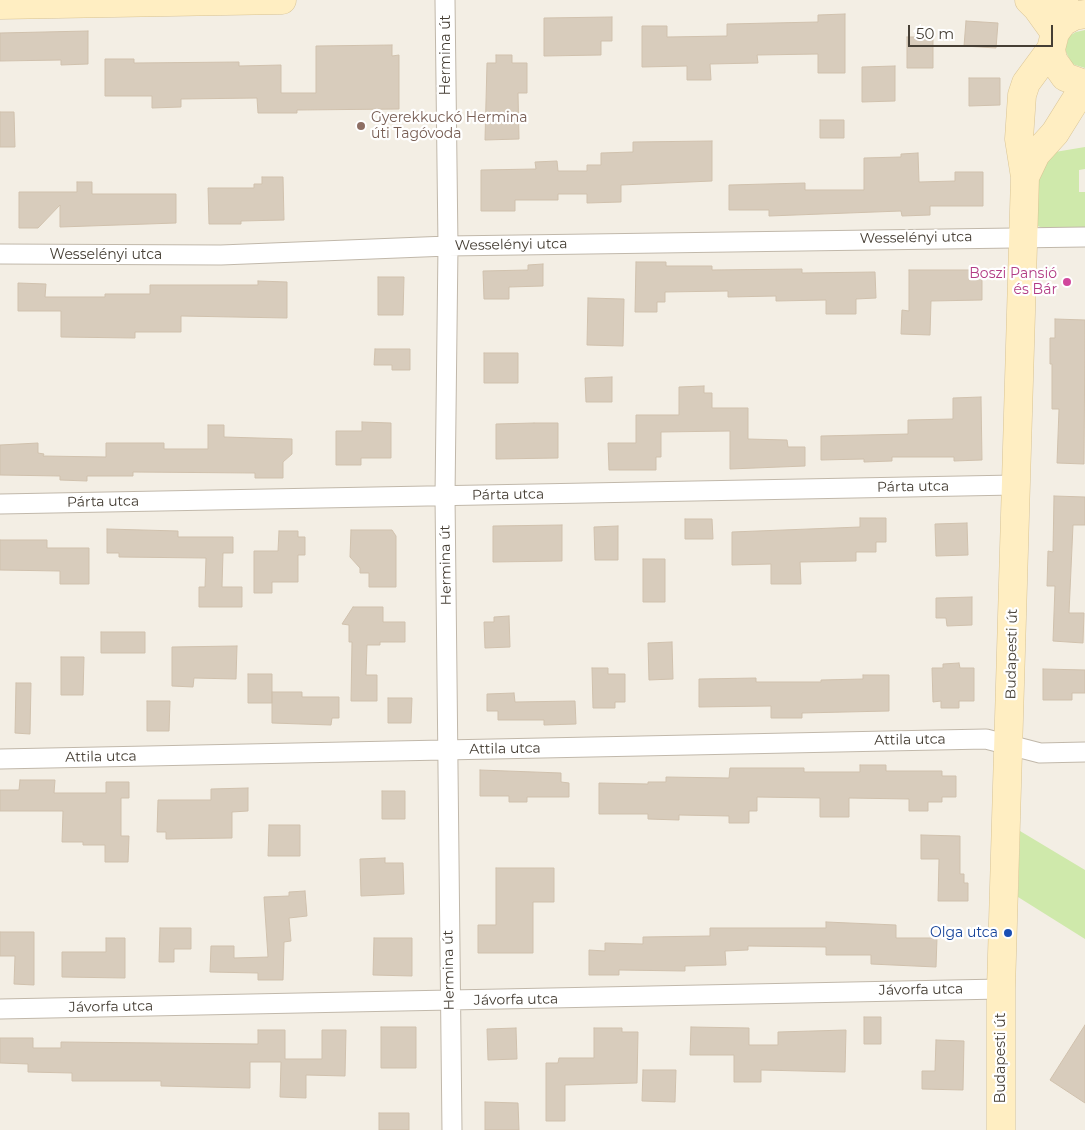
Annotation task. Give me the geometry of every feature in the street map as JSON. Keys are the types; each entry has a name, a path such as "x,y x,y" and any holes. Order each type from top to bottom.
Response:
{"street":[{"path":"0,5 282,0"},
{"name":"Hermina út","path":"446,0 448,246 445,496 449,1001 452,1130"},
{"path":"1029,0 1038,8 1069,18 1053,60 1065,77 1085,84"},
{"name":"Budapesti út","path":"1001,1130 1002,989 1025,177 1019,139 1022,95 1026,83 1069,18"},
{"name":"Budapesti út","path":"1025,177 1036,154 1054,133 1085,84"},
{"name":"Wesselényi utca","path":"0,254 221,255 448,246 1022,236 1085,237"},
{"name":"Párta utca","path":"0,504 1016,485"},
{"name":"Attila utca","path":"0,758 986,738 1010,746"},
{"path":"1010,746 1040,753 1085,752"},
{"name":"Jávorfa utca","path":"0,1009 1002,989"}],"green space":[{"path":"1085,30 1085,68 1072,64 1065,50 1069,36"},
{"path":"1085,147 1085,169 1079,170 1079,192 1085,192 1085,228 1043,228 1035,225 1031,173 1049,153"},
{"path":"1020,831 1085,870 1085,939 1018,897"}],"building":[{"path":"845,14 845,73 818,73 818,54 757,55 758,63 710,64 711,80 687,80 687,66 642,67 642,26 667,26 667,37 727,36 727,24 818,22 818,15"},
{"path":"612,17 612,41 601,41 601,55 544,56 544,18"},
{"path":"966,21 998,23 996,48 964,46"},
{"path":"88,31 88,64 61,65 61,60 0,61 0,33"},
{"path":"907,37 933,37 933,68 907,68"},
{"path":"392,45 392,56 399,55 399,109 297,110 297,113 258,113 257,98 181,99 181,107 152,108 152,96 105,96 105,59 134,59 134,63 239,62 239,66 281,65 281,93 316,93 316,46"},
{"path":"496,55 512,55 512,63 527,63 527,93 518,93 519,139 485,140 487,63 496,63"},
{"path":"895,66 895,101 862,102 862,67"},
{"path":"969,78 1000,78 1000,105 969,106"},
{"path":"0,112 14,112 15,147 0,147"},
{"path":"820,120 844,120 844,138 820,138"},
{"path":"712,141 712,181 621,185 621,202 587,203 587,194 558,194 558,200 515,200 515,211 481,211 481,170 536,169 535,162 557,161 558,171 587,171 587,165 601,165 601,153 633,152 633,142"},
{"path":"918,153 919,182 955,181 955,172 983,172 983,206 930,206 930,215 902,216 901,211 769,216 769,210 729,210 729,185 805,183 805,190 864,190 864,158 901,157 901,154"},
{"path":"262,177 283,177 284,220 241,221 241,224 209,224 208,188 254,188 254,184 262,184"},
{"path":"77,182 92,182 92,194 176,194 176,223 60,227 60,205 38,228 19,228 19,192 77,192"},
{"path":"636,262 666,262 666,266 712,266 712,270 802,269 802,273 875,272 876,298 856,299 856,314 826,314 826,300 776,301 776,296 728,297 728,291 665,292 665,302 657,302 657,312 635,312"},
{"path":"543,264 543,286 509,287 509,299 484,299 483,271 528,270 528,265"},
{"path":"909,270 982,270 982,300 931,301 930,335 901,334 902,310 909,311"},
{"path":"378,277 404,277 403,315 378,315"},
{"path":"258,281 287,282 287,318 181,316 181,332 135,332 135,338 61,337 61,311 18,311 18,283 46,284 45,297 105,297 105,294 150,294 150,285 258,285"},
{"path":"588,298 624,299 623,346 587,345"},
{"path":"1055,319 1085,320 1084,464 1057,463 1059,409 1052,409 1052,364 1050,364 1050,338 1055,338"},
{"path":"375,349 410,349 410,370 392,370 392,365 374,365"},
{"path":"484,353 518,353 518,383 484,383"},
{"path":"612,377 612,402 586,402 585,378"},
{"path":"704,386 704,393 712,393 712,408 748,408 748,439 787,440 788,447 805,447 805,466 730,469 730,431 661,432 661,457 656,457 656,470 609,470 608,443 636,443 636,415 679,415 679,387"},
{"path":"981,397 982,460 954,461 954,457 892,457 892,461 864,462 864,459 821,460 821,436 908,434 908,420 953,419 953,398"},
{"path":"362,422 391,423 391,458 361,458 361,465 336,465 336,431 362,431"},
{"path":"558,423 558,458 496,459 496,424"},
{"path":"208,425 224,425 224,437 292,439 292,454 283,462 283,478 255,478 255,473 133,472 133,476 87,476 87,481 60,480 60,476 0,475 0,445 38,443 38,453 44,454 43,456 106,457 106,443 164,443 164,449 208,449"},
{"path":"1054,496 1085,497 1085,525 1073,525 1069,613 1084,613 1083,643 1053,641 1055,586 1047,586 1048,551 1053,552"},
{"path":"860,518 886,518 886,542 876,542 876,552 856,552 856,561 800,562 801,584 771,584 771,564 732,565 732,532 860,527"},
{"path":"685,519 712,519 713,539 685,539"},
{"path":"967,523 968,555 936,556 935,524"},
{"path":"562,525 562,561 493,562 493,526"},
{"path":"618,526 618,560 595,560 594,527"},
{"path":"107,529 178,531 178,537 233,537 233,553 223,553 222,587 242,587 242,607 199,607 199,587 205,587 206,558 119,557 119,553 107,553"},
{"path":"351,530 392,530 396,536 396,587 369,587 369,573 360,573 360,568 350,557"},
{"path":"279,531 298,531 298,537 305,537 305,555 298,555 298,582 272,582 272,593 254,593 254,551 278,551"},
{"path":"0,540 47,540 47,548 89,548 89,584 60,584 60,571 0,570"},
{"path":"643,559 665,559 665,602 643,602"},
{"path":"972,597 972,625 947,626 946,618 936,618 936,598"},
{"path":"353,607 383,607 383,622 405,622 405,642 380,642 380,645 367,645 366,675 377,675 377,701 351,701 352,642 349,642 349,625 342,624"},
{"path":"509,616 510,647 485,648 484,622 494,622 494,617"},
{"path":"101,632 145,632 145,653 101,653"},
{"path":"672,642 673,679 649,680 648,643"},
{"path":"237,646 236,679 194,678 193,687 172,686 172,647"},
{"path":"61,657 84,657 83,695 61,695"},
{"path":"959,663 960,668 974,668 974,701 959,701 959,708 941,708 941,701 933,702 932,668 943,668 943,664"},
{"path":"592,668 608,668 608,674 625,674 625,702 615,702 615,708 593,708"},
{"path":"1043,669 1085,670 1085,693 1072,693 1072,700 1043,700"},
{"path":"248,674 272,674 272,703 248,703"},
{"path":"863,675 889,675 889,711 802,713 802,718 771,718 771,706 699,707 699,679 756,678 756,682 821,682 821,680 863,679"},
{"path":"16,683 31,683 30,734 15,733"},
{"path":"272,692 302,692 302,697 339,697 339,718 332,718 331,725 272,723"},
{"path":"514,693 515,702 575,701 576,724 544,725 544,720 498,720 498,711 487,711 487,694"},
{"path":"388,698 412,698 411,723 388,723"},
{"path":"147,701 170,701 169,731 147,731"},
{"path":"860,765 886,765 886,771 942,771 942,776 956,776 956,797 942,797 942,802 928,802 928,811 909,811 909,799 849,798 849,817 820,817 820,798 757,797 757,811 749,811 749,823 729,823 729,816 679,815 679,820 648,819 648,814 599,814 599,783 648,784 648,782 666,782 666,777 729,778 730,768 804,768 804,772 860,772"},
{"path":"480,770 561,773 561,782 569,783 569,797 527,797 527,802 509,802 509,796 480,796"},
{"path":"20,780 55,780 54,793 106,793 106,782 129,782 129,798 121,798 121,836 129,836 128,862 105,862 105,845 83,845 83,842 62,842 63,811 0,811 0,790 19,790"},
{"path":"248,788 248,811 232,812 232,838 166,839 166,832 157,832 158,800 211,800 211,789"},
{"path":"382,791 405,791 405,819 382,819"},
{"path":"269,825 300,825 300,856 268,856"},
{"path":"921,835 960,836 960,874 964,874 964,883 968,883 968,901 938,901 939,859 921,859"},
{"path":"385,858 385,863 403,863 404,894 361,896 360,859"},
{"path":"496,868 554,868 554,902 533,902 533,953 478,953 478,925 496,925"},
{"path":"305,891 307,916 289,918 291,941 284,942 283,980 258,980 258,973 210,972 211,946 234,946 234,958 268,957 264,897 289,896 289,892"},
{"path":"826,922 896,925 896,938 937,938 936,967 871,964 871,955 826,955 826,947 748,946 748,950 725,951 726,965 685,966 685,971 619,970 619,975 589,975 589,950 605,951 605,943 643,944 643,937 710,936 710,928 826,928"},
{"path":"160,928 191,928 191,949 174,949 174,962 159,962"},
{"path":"0,932 34,932 34,985 14,984 15,956 0,956"},
{"path":"106,938 125,938 125,978 62,977 62,952 106,952"},
{"path":"374,938 412,938 412,976 373,975"},
{"path":"864,1017 881,1017 881,1044 864,1044"},
{"path":"1085,1025 1085,1103 1050,1080"},
{"path":"381,1027 416,1027 416,1068 381,1068"},
{"path":"691,1027 749,1028 749,1045 778,1045 778,1032 846,1030 845,1072 761,1070 761,1082 734,1082 734,1055 690,1055"},
{"path":"516,1028 517,1059 488,1060 487,1029"},
{"path":"594,1028 622,1028 622,1032 638,1032 637,1083 565,1085 565,1121 546,1121 546,1063 558,1063 559,1058 594,1058"},
{"path":"258,1030 285,1030 285,1059 322,1059 322,1030 346,1030 345,1076 306,1075 306,1098 280,1097 281,1062 250,1062 250,1088 161,1086 161,1081 72,1081 72,1073 28,1072 28,1064 0,1063 0,1038 33,1038 33,1048 61,1048 61,1042 258,1044"},
{"path":"936,1040 964,1041 963,1090 922,1089 922,1071 935,1071"},
{"path":"643,1070 676,1070 675,1102 642,1101"},
{"path":"485,1102 518,1103 519,1130 485,1130"},
{"path":"379,1113 409,1113 409,1130 379,1130"}],"place":[{"name":"Gyerekkuckó Hermina úti Tagóvoda","path":"361,126"},
{"name":"Boszi Pansió és Bár","path":"1067,282"},
{"name":"Olga utca","path":"1008,933"}]}
